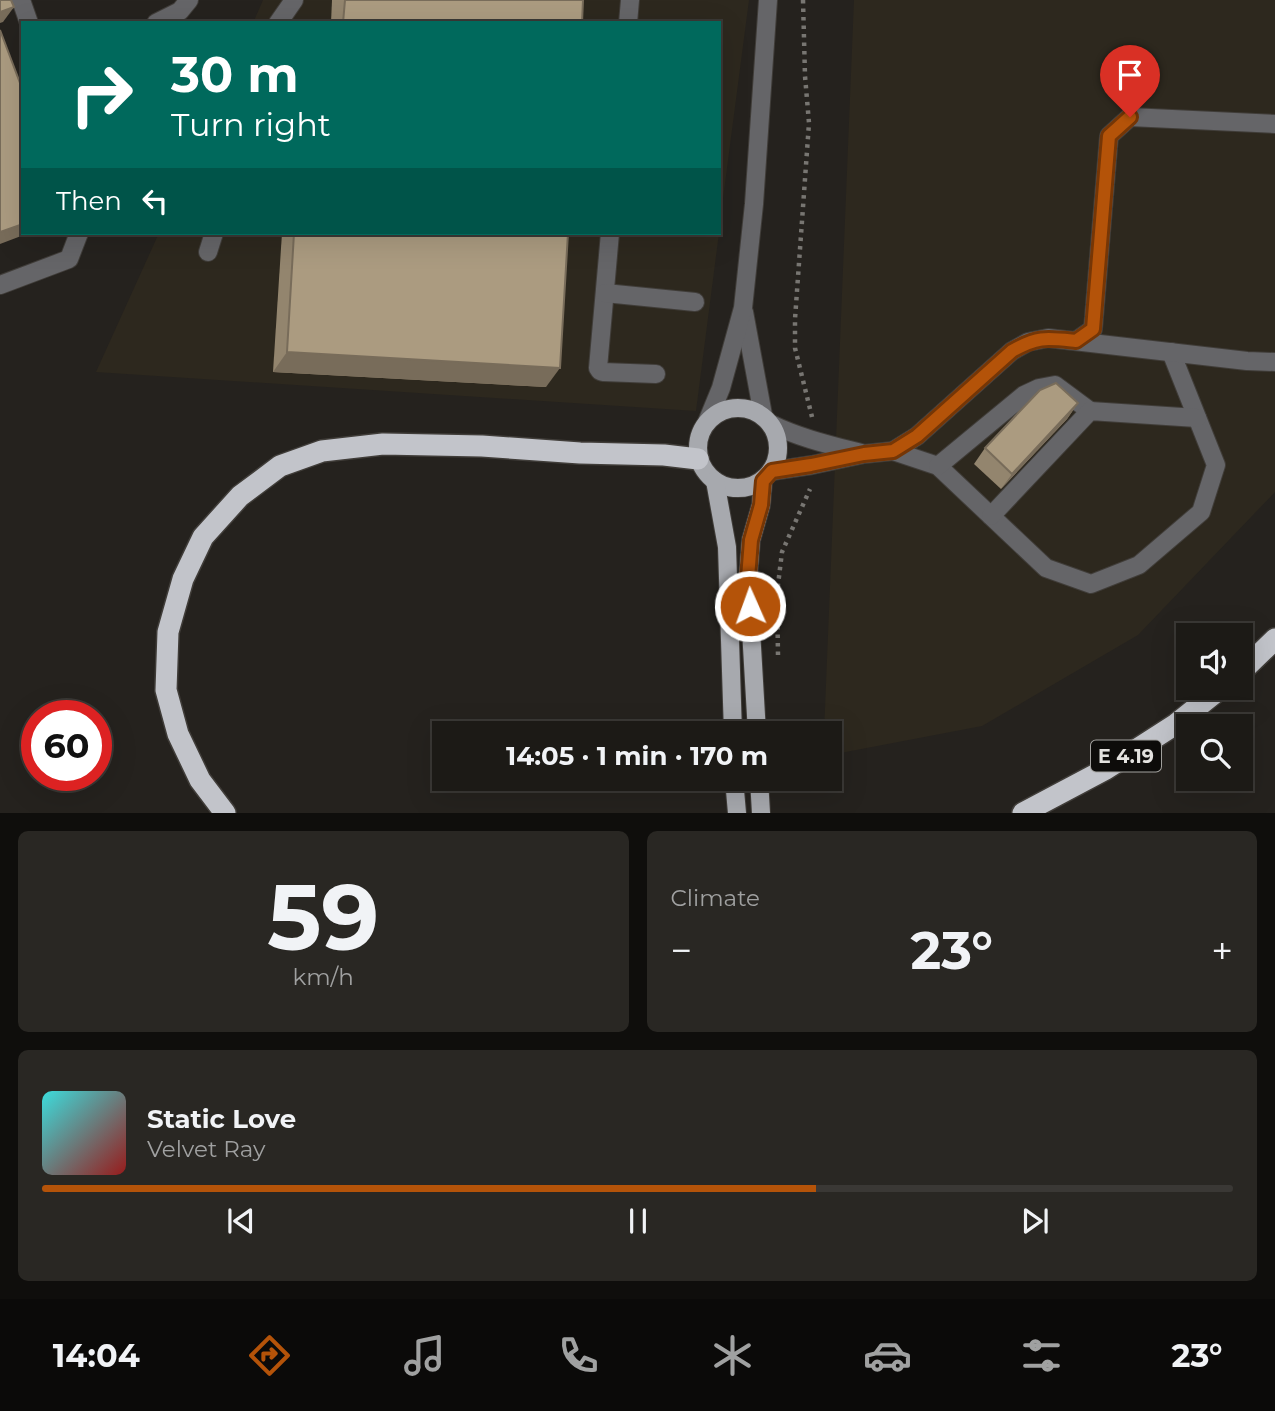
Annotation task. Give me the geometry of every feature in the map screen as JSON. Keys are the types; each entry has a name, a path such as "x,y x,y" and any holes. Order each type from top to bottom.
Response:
{"highway":[{"path":"225,813 200,780 178,734 166,690 168,632 183,579 203,537 240,496 280,466 322,451 383,444 482,446 698,459"},
{"path":"1253,660 1275,639"},
{"name":"E 4.19","path":"1023,813 1106,769 1176,724 1206,700"}],"main road":[{"path":"756,721 748,578 751,540 768,476 779,451 778,437 767,420 750,409 731,408 718,413 707,422 700,434 697,448 698,459 710,478 732,489 746,488 768,476"},
{"path":"715,481 727,547 733,721"},
{"path":"735,791 737,813"},
{"path":"760,791 761,813"}],"street":[{"path":"21,0 28,21"},
{"path":"160,21 180,11 189,0"},
{"path":"279,21 294,0"},
{"path":"628,21 631,0"},
{"path":"707,422 721,388 743,308 754,204 768,0"},
{"path":"1076,341 1093,329 1109,136 1130,117 1275,124"},
{"path":"0,285 69,259 78,235"},
{"path":"208,252 213,235"},
{"path":"610,235 598,368 603,372 656,374"},
{"path":"605,293 695,302"},
{"path":"743,308 767,420 792,434 864,454"},
{"path":"893,451 917,436 1012,351 1028,342 1048,338 1275,362"},
{"path":"768,476 864,454 893,451 939,466 1046,568 1091,584 1139,565 1201,512 1216,466 1171,352"},
{"path":"939,466 1024,396 1039,388 1055,385 1090,411 1197,418"},
{"path":"992,516 1090,411"}],"path":[{"path":"803,0 809,123 795,348 811,413 812,441"},
{"path":"778,657 776,593 782,552 811,486 811,465"}],"shaded area":[{"path":"263,0 749,0 721,214 721,21 254,21"},
{"path":"854,0 1275,0 1275,492 1138,635 982,726 842,753 842,721 824,721"},
{"path":"158,235 719,235 696,411 96,372"}],"building":[{"path":"0,0 11,0 14,7 0,12"},
{"path":"345,0 583,0 582,21 343,21"},
{"path":"0,30 21,86 21,225 0,232"},
{"path":"294,235 568,235 560,368 287,352"},
{"path":"1056,383 1078,403 1012,474 985,448 1040,390"}],"route":[{"path":"750,606 748,578 751,540 761,505 763,481 772,471 893,451 917,436 1012,351 1028,342 1048,338 1076,341 1093,329 1109,136 1130,117"}]}
